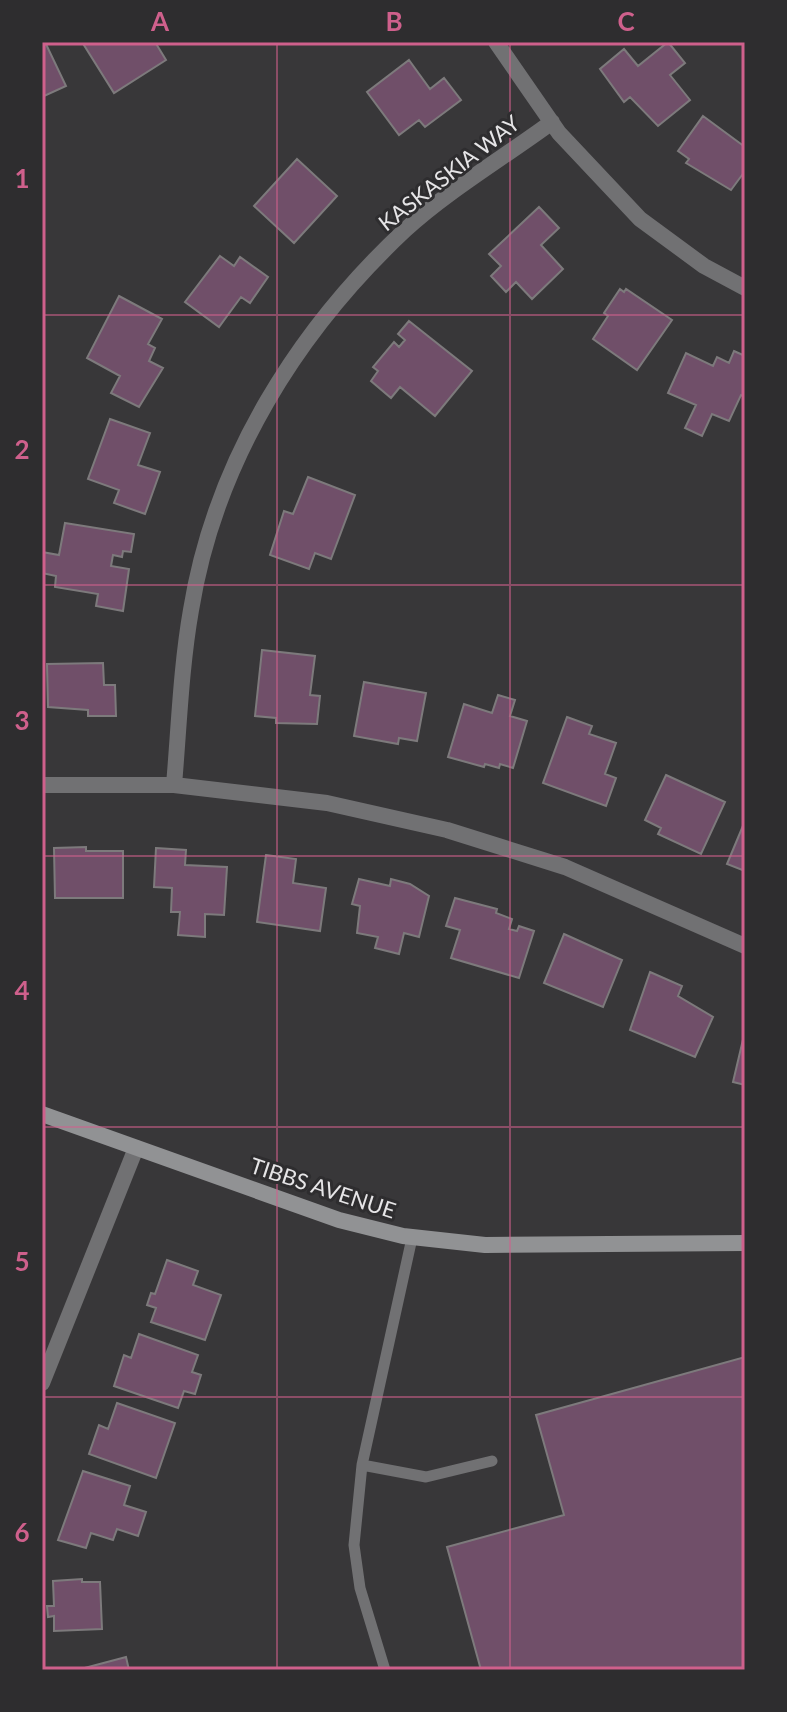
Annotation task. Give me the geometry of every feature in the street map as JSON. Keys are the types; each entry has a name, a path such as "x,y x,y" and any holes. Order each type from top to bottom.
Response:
{"street":[{"path":"496,42 552,122 640,219 704,266 745,288"},
{"name":"KASKASKIA WAY","path":"174,785 191,609 211,527 255,420 290,361 349,287 398,238 552,122"},
{"path":"42,785 174,785 327,803 447,830 565,867 745,946"},
{"name":"TIBBS AVENUE","path":"42,1114 339,1220 412,1238 485,1245 745,1243"},
{"path":"42,1383 136,1148"}],"lane":[{"path":"385,1670 360,1588 354,1545 362,1465 412,1238"},
{"path":"362,1465 426,1477 492,1461"}],"building":[{"path":"42,42 45,42 66,86 42,97"},
{"path":"82,42 155,42 166,60 114,93"},
{"path":"668,42 685,63 670,75 690,100 658,126 630,97 624,102 600,69 624,49 638,66"},
{"path":"409,60 430,89 444,78 461,100 425,127 419,120 399,135 367,92"},
{"path":"703,116 745,147 745,171 731,190 686,163 689,159 678,151"},
{"path":"297,159 337,196 294,243 254,206"},
{"path":"539,207 559,228 541,245 563,269 532,299 516,282 506,292 491,276 501,266 489,254"},
{"path":"220,256 234,266 240,257 268,277 250,303 241,297 219,327 185,302"},
{"path":"620,289 624,292 626,289 672,320 637,370 593,339 608,316 604,313"},
{"path":"119,296 162,319 148,344 155,348 149,361 163,368 139,407 111,393 120,376 87,358"},
{"path":"409,321 472,371 435,416 400,387 391,398 371,381 378,371 373,367 394,342 399,347 405,340 398,334"},
{"path":"734,351 745,356 745,397 741,395 729,421 712,414 702,436 685,428 696,405 668,393 686,353 713,366 717,357 729,363"},
{"path":"110,419 150,433 138,465 160,472 145,514 114,503 119,490 88,479"},
{"path":"308,477 355,495 331,559 315,553 309,569 270,555 284,511 293,514"},
{"path":"65,523 134,534 131,552 123,551 122,557 113,555 111,566 129,569 123,611 96,606 98,594 55,587 56,576 42,573 42,552 59,555"},
{"path":"262,650 315,656 310,695 320,696 317,724 276,723 276,718 255,716"},
{"path":"103,663 104,685 115,685 116,716 88,716 88,710 48,707 47,664"},
{"path":"364,682 426,693 417,741 399,738 398,744 354,736"},
{"path":"498,695 515,700 510,716 527,721 513,768 500,764 499,768 485,764 484,767 448,757 464,704 492,713"},
{"path":"567,717 592,726 589,734 616,743 605,774 616,778 606,806 543,783"},
{"path":"666,775 725,802 701,854 658,834 661,828 645,820"},
{"path":"745,821 745,871 727,864"},
{"path":"86,847 86,851 123,851 123,898 55,898 54,848"},
{"path":"156,848 186,850 185,865 227,867 224,915 205,914 205,937 178,935 180,912 171,912 172,888 154,887"},
{"path":"266,855 296,859 293,883 326,888 320,931 257,922"},
{"path":"359,879 390,886 391,879 410,884 429,896 419,937 404,933 399,954 375,948 378,937 357,933 360,906 352,904"},
{"path":"455,898 497,909 496,913 512,919 509,929 517,931 519,926 534,931 519,978 451,958 460,930 446,926"},
{"path":"564,934 622,960 603,1007 544,983"},
{"path":"650,972 682,986 678,996 713,1017 695,1057 630,1030"},
{"path":"745,1031 745,1085 733,1082"},
{"path":"167,1260 198,1271 193,1285 221,1295 205,1340 151,1322 156,1308 147,1305 151,1293 155,1294"},
{"path":"139,1334 198,1355 192,1372 201,1375 195,1394 184,1391 178,1408 114,1386 124,1355 131,1358"},
{"path":"745,1357 745,1670 481,1670 447,1547 564,1515 536,1415"},
{"path":"117,1403 175,1423 156,1478 89,1454 99,1425 108,1429"},
{"path":"83,1471 130,1486 124,1505 146,1512 138,1536 117,1529 113,1540 91,1533 86,1548 58,1540"},
{"path":"82,1579 82,1582 100,1582 102,1629 54,1631 54,1616 48,1617 47,1606 54,1606 53,1581"},
{"path":"126,1657 129,1670 77,1670"}]}
